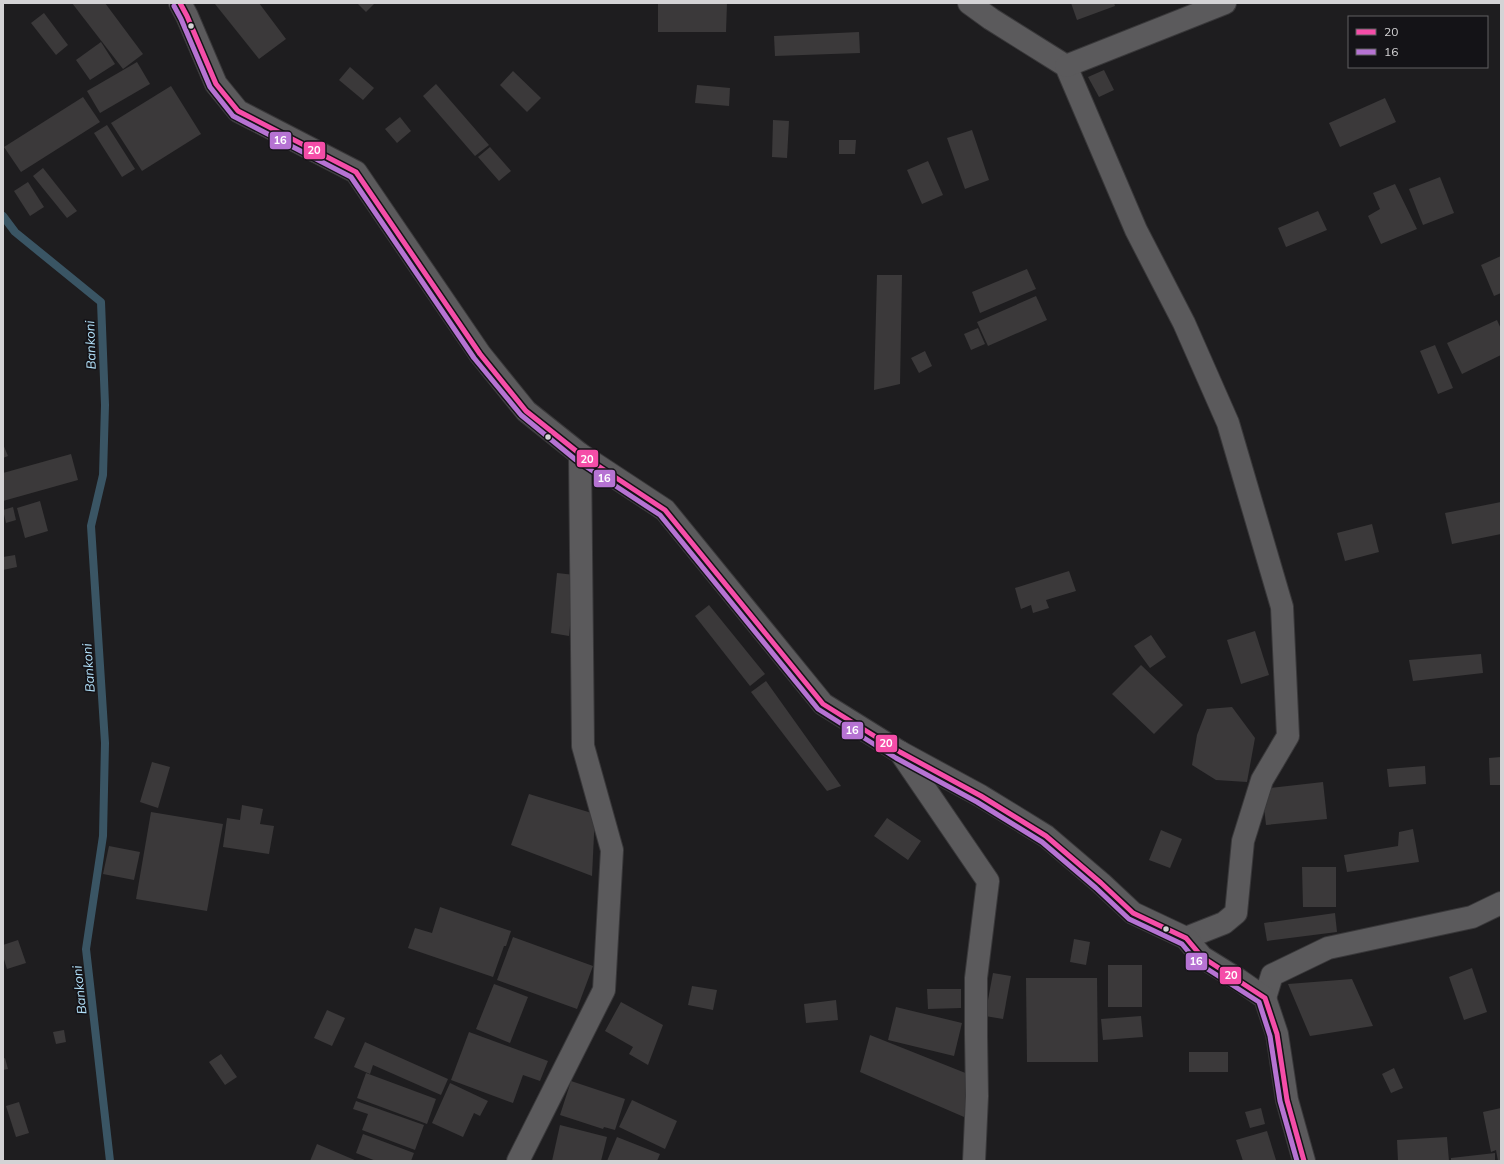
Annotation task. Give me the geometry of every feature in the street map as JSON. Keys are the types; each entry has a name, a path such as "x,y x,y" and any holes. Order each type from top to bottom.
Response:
{"street":[{"path":"180,3 216,84 238,111 356,172 485,360 526,411 580,454 665,510 823,704 900,752 981,796 1046,836 1101,883 1133,913 1186,938 1202,957 1265,998"},
{"path":"969,3 991,19 1066,66 1136,230 1184,323 1228,423 1282,607 1288,736 1262,780 1243,840 1236,913 1224,923 1186,938"},
{"path":"1066,66 1225,3"},
{"path":"518,1161 604,990 612,850 583,746 580,454"},
{"path":"900,752 988,881 976,978 977,1096 974,1161"},
{"path":"1304,1161 1287,1100 1277,1034 1265,998 1272,975 1328,948 1472,917 1501,903"}],"building":[{"path":"72,3 105,3 143,54 123,69"},
{"path":"259,3 286,39 259,59 215,4"},
{"path":"357,3 375,3 366,12"},
{"path":"658,3 727,3 726,32 658,32"},
{"path":"1071,3 1114,3 1115,6 1077,20"},
{"path":"44,13 68,45 56,55 31,23"},
{"path":"859,32 860,53 775,56 774,36"},
{"path":"101,42 115,64 90,80 76,60"},
{"path":"137,62 150,84 100,113 87,91"},
{"path":"350,67 374,88 363,100 339,80"},
{"path":"1104,70 1114,90 1099,97 1088,77"},
{"path":"513,71 541,98 527,112 500,85"},
{"path":"436,84 489,145 475,156 423,96"},
{"path":"697,85 730,88 729,106 695,103"},
{"path":"171,86 201,134 142,171 111,123"},
{"path":"83,97 100,122 21,172 4,147"},
{"path":"1385,98 1396,122 1340,147 1329,123"},
{"path":"400,117 411,131 397,143 385,129"},
{"path":"773,120 789,121 787,158 772,157"},
{"path":"107,125 135,169 122,177 94,133"},
{"path":"972,130 989,180 965,189 947,138"},
{"path":"839,140 856,140 855,154 839,154"},
{"path":"490,147 511,171 499,181 478,157"},
{"path":"928,161 943,195 922,204 907,170"},
{"path":"43,168 77,211 67,218 33,176"},
{"path":"1440,177 1454,213 1423,225 1409,189"},
{"path":"28,182 44,207 30,216 14,191"},
{"path":"1395,184 1417,229 1381,244 1368,216 1380,209 1373,193"},
{"path":"1318,211 1327,230 1286,247 1278,228"},
{"path":"1501,256 1501,293 1494,296 1481,265"},
{"path":"1027,269 1036,289 980,313 972,292"},
{"path":"877,275 902,275 900,384 874,390"},
{"path":"1036,296 1047,320 988,346 977,322"},
{"path":"1497,320 1501,329 1501,355 1462,374 1447,343"},
{"path":"978,328 985,344 971,350 964,334"},
{"path":"1435,345 1453,388 1438,394 1420,351"},
{"path":"925,351 932,366 919,373 911,358"},
{"path":"3,444 8,456 3,458"},
{"path":"71,454 78,480 3,501 3,473"},
{"path":"40,501 48,531 25,538 17,508"},
{"path":"1501,502 1501,534 1452,544 1445,513"},
{"path":"13,507 16,520 6,523 3,510"},
{"path":"1372,524 1379,552 1345,561 1337,533"},
{"path":"15,555 17,567 3,570 3,557"},
{"path":"1069,571 1076,591 1046,600 1049,608 1033,613 1031,605 1021,609 1015,588"},
{"path":"557,573 575,575 569,636 551,633"},
{"path":"709,605 765,674 750,686 695,616"},
{"path":"1255,631 1269,675 1241,684 1227,640"},
{"path":"1151,635 1166,657 1150,668 1134,646"},
{"path":"1481,654 1483,673 1413,681 1409,660"},
{"path":"1141,665 1183,705 1154,734 1112,694"},
{"path":"766,681 841,786 827,791 751,692"},
{"path":"1232,707 1255,738 1247,782 1216,780 1192,765 1197,735 1207,709"},
{"path":"1501,757 1501,785 1490,785 1489,758"},
{"path":"152,762 170,767 158,808 140,802"},
{"path":"1425,766 1426,784 1389,787 1387,769"},
{"path":"1323,782 1327,819 1266,825 1262,789"},
{"path":"529,794 595,814 592,876 511,845"},
{"path":"242,805 263,809 260,824 274,826 269,854 223,847 227,818 240,820"},
{"path":"151,812 223,824 207,911 136,899"},
{"path":"887,818 921,841 908,860 874,836"},
{"path":"1413,829 1419,862 1347,872 1344,855 1398,846 1399,832"},
{"path":"1161,830 1182,839 1170,868 1149,860"},
{"path":"109,846 140,852 134,880 103,874"},
{"path":"1302,867 1336,867 1336,907 1303,907"},
{"path":"440,907 511,931 493,977 408,948 415,928 432,933"},
{"path":"1335,913 1337,932 1267,941 1264,923"},
{"path":"513,937 593,966 577,1009 497,980"},
{"path":"1074,939 1090,942 1086,965 1070,962"},
{"path":"18,940 26,963 7,969 3,956 3,945"},
{"path":"1108,965 1142,965 1142,1007 1108,1007"},
{"path":"1472,968 1487,1012 1464,1020 1449,977"},
{"path":"993,973 1011,976 1003,1019 985,1016"},
{"path":"1026,978 1097,978 1098,1062 1027,1062"},
{"path":"1352,979 1373,1026 1310,1036 1288,984"},
{"path":"494,984 528,997 510,1043 476,1029"},
{"path":"692,986 717,990 713,1010 688,1005"},
{"path":"927,989 961,989 961,1008 928,1009"},
{"path":"836,1000 838,1020 806,1023 804,1004"},
{"path":"621,1002 663,1025 648,1065 629,1054 633,1047 605,1031"},
{"path":"896,1007 962,1023 954,1056 888,1040"},
{"path":"327,1010 345,1018 332,1046 314,1038"},
{"path":"1141,1016 1143,1037 1103,1040 1101,1019"},
{"path":"64,1030 66,1042 56,1044 53,1032"},
{"path":"469,1032 548,1061 540,1081 523,1075 513,1103 451,1080"},
{"path":"870,1035 973,1076 971,1120 860,1072"},
{"path":"365,1042 448,1079 441,1095 373,1065 370,1074 354,1067"},
{"path":"1189,1052 1228,1052 1228,1072 1189,1072"},
{"path":"221,1054 237,1077 225,1085 209,1062"},
{"path":"5,1058 8,1069 3,1070 3,1059"},
{"path":"1394,1068 1403,1088 1391,1093 1382,1074"},
{"path":"366,1073 436,1099 427,1124 357,1098"},
{"path":"571,1081 625,1099 615,1130 604,1127 603,1129 560,1115"},
{"path":"450,1083 488,1101 480,1116 474,1113 463,1137 432,1123"},
{"path":"632,1100 677,1121 665,1149 619,1127"},
{"path":"356,1101 424,1125 415,1150 362,1130 368,1114 353,1109"},
{"path":"19,1102 29,1133 16,1137 6,1106"},
{"path":"1261,1108 1265,1124 1250,1128 1245,1112"},
{"path":"1501,1108 1501,1161 1498,1161 1496,1150 1491,1152 1483,1112"},
{"path":"560,1125 607,1137 601,1161 552,1161"},
{"path":"1267,1131 1276,1160 1243,1161 1236,1140"},
{"path":"363,1134 414,1153 411,1161 376,1161 356,1153"},
{"path":"617,1137 660,1154 657,1161 607,1161"},
{"path":"1447,1137 1449,1161 1398,1161 1397,1140"},
{"path":"317,1144 357,1161 310,1161"},
{"path":"1495,1153 1495,1161 1451,1161 1451,1158"}],"waterway":[{"name":"Bankoni","path":"3,216 15,232 101,302 105,405 103,475 91,526 105,743 103,836 86,949 110,1161"}],"transit line":[{"name":"20","path":"180,3 216,84 238,111 356,172 480,354 526,411 580,454 665,510 823,704 900,752 981,796 1046,836 1101,883 1133,913 1186,938 1202,957 1265,998 1277,1034 1287,1100 1304,1161"},
{"name":"16","path":"174,6 210,87 233,116 351,177 474,358 521,415 576,460 660,515 818,709 896,758 977,802 1042,842 1096,888 1129,919 1182,944 1198,963 1259,1002 1270,1036 1280,1101 1297,1161"}]}
